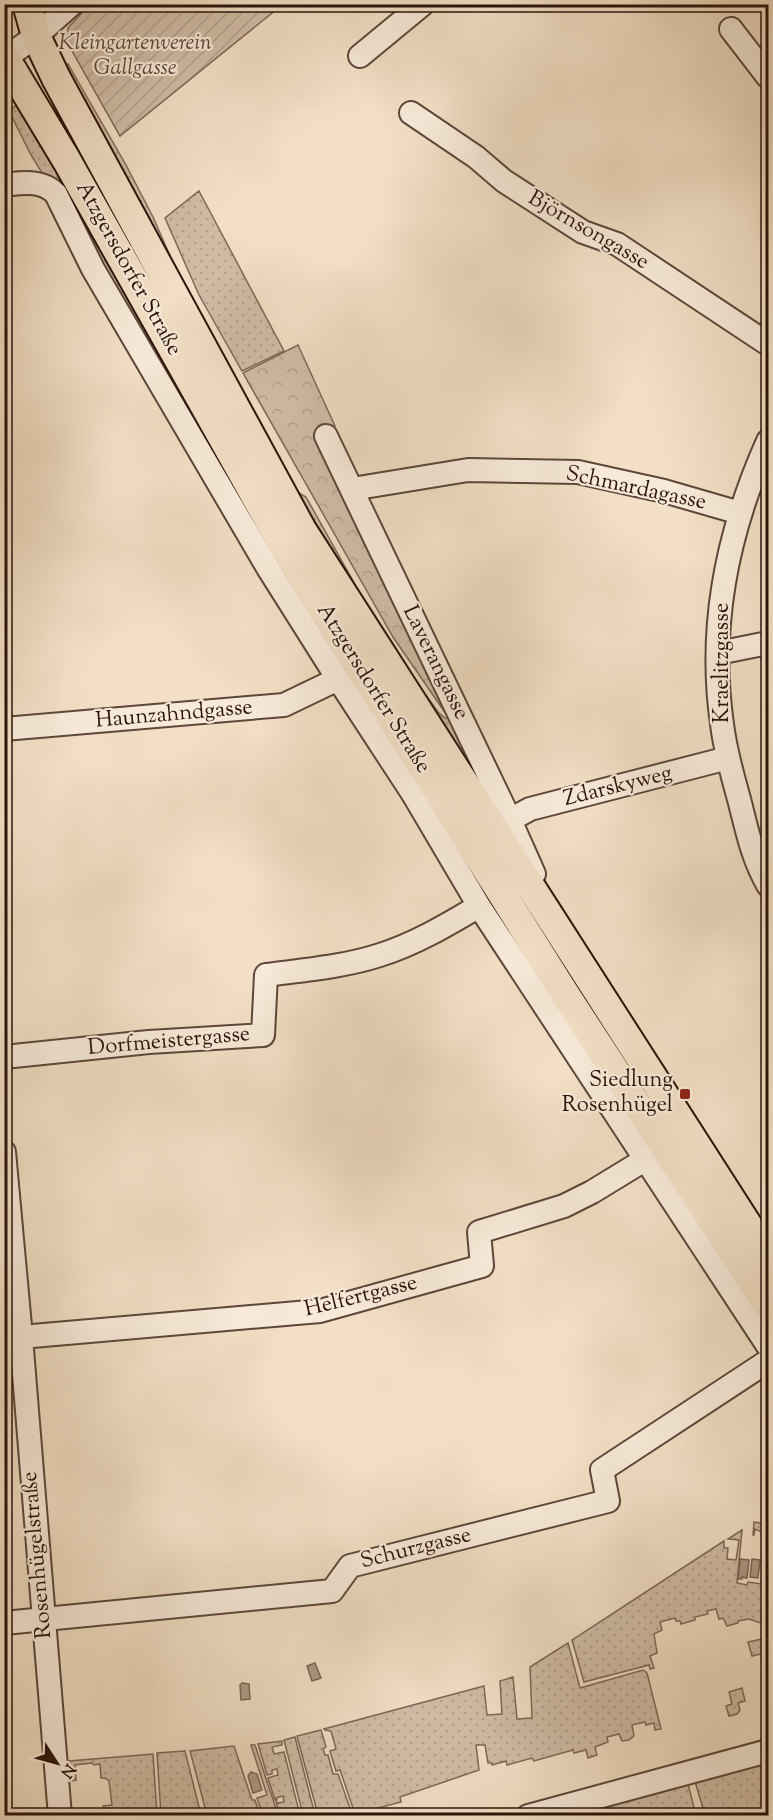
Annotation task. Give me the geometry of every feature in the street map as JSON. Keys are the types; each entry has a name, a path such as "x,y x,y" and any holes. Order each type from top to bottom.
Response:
{"main road":[{"path":"27,4 36,36"},
{"name":"Atzgersdorfer Straße","path":"36,36 56,78 302,530 768,1257"},
{"name":"Atzgersdorfer Straße","path":"5,58 67,161 284,547 565,994 768,1306"}],"street":[{"path":"5,58 36,36 72,4"},
{"path":"360,56 423,4"},
{"path":"731,28 768,77"},
{"name":"Björnsongasse","path":"411,113 476,157 504,181 583,232 617,244 768,344"},
{"name":"Atzgersdorfer Straße","path":"4,185 39,183 52,190 93,269 268,567 408,787 479,906 768,1346"},
{"name":"Laverangasse","path":"326,436 510,820 535,877 533,893"},
{"name":"Kraelitzgasse","path":"768,441 740,513 726,570 720,604 718,652 722,722 728,758 750,844 768,885"},
{"name":"Schmardagasse","path":"352,489 468,470 578,472 664,491 740,513"},
{"path":"718,652 768,643"},
{"name":"Haunzahndgasse","path":"4,729 284,705 338,679"},
{"name":"Zdarskyweg","path":"510,820 530,809 728,758"},
{"name":"Dorfmeistergasse","path":"4,1056 150,1042 263,1035 266,975 338,965 380,955 439,930 479,906"},
{"name":"Rosenhügelstraße","path":"4,1152 60,1815"},
{"name":"Helfertgasse","path":"21,1337 320,1311 482,1266 479,1232 564,1206 646,1159"},
{"name":"Schurzgasse","path":"4,1623 332,1591 350,1566 608,1501 602,1470 768,1361"},
{"path":"528,1815 568,1810 768,1751"}],"green space":[{"name":"Kleingartenverein Gallgasse","path":"89,5 282,5 120,136 67,42 68,28"},
{"path":"68,64 153,217 188,297 299,493 306,497 385,638 438,712 445,718 453,718 515,845 296,501 65,67"},
{"path":"24,98 153,335 190,416 31,155 11,115 12,109"},
{"path":"199,191 284,351 242,371 199,295 165,218"},
{"path":"298,345 335,426 322,433 458,715 444,711 393,637 243,373"},
{"path":"754,1522 760,1523 768,1536 768,1555 765,1554 767,1537 762,1536 762,1532 755,1529 753,1535"},
{"path":"742,1530 737,1583 761,1584 763,1571 768,1571 768,1632 763,1633 761,1623 749,1619 727,1626 723,1618 719,1619 716,1609 707,1611 708,1614 695,1617 695,1620 681,1624 675,1618 660,1622 662,1630 654,1634 657,1653 650,1656 654,1668 650,1669 649,1665 584,1682 572,1640 724,1541 724,1548 728,1548 727,1559 736,1560 739,1540 728,1539"},
{"path":"762,1639 765,1653 752,1656 748,1642"},
{"path":"568,1643 580,1688 643,1670 647,1673 661,1729 655,1730 654,1723 646,1725 645,1722 632,1725 634,1736 629,1740 622,1741 619,1734 607,1737 608,1742 595,1747 597,1755 588,1758 586,1750 574,1753 573,1750 534,1761 532,1758 507,1765 506,1761 492,1765 488,1763 485,1745 476,1745 479,1770 400,1797 401,1802 355,1814 340,1770 336,1771 330,1751 336,1749 331,1731 324,1729 484,1686 487,1715 502,1714 500,1681 513,1677 517,1719 532,1718 530,1667"},
{"path":"742,1688 745,1701 738,1703 740,1710 737,1714 729,1716 726,1706 732,1704 729,1692"},
{"path":"321,1730 326,1747 323,1749 325,1755 328,1755 333,1774 338,1774 350,1808 347,1809 347,1815 318,1815 297,1736"},
{"path":"295,1737 315,1815 303,1815 284,1740"},
{"path":"282,1741 282,1745 272,1747 274,1754 284,1752 300,1815 280,1815 276,1802 284,1802 283,1796 275,1800 268,1778 278,1775 277,1769 267,1775 258,1744"},
{"path":"251,1745 255,1745 278,1815 273,1815 271,1810 262,1813 257,1798 267,1795"},
{"path":"234,1746 252,1800 255,1800 260,1815 207,1815 190,1751"},
{"path":"185,1751 201,1815 161,1815 157,1753"},
{"path":"153,1754 157,1815 104,1815 103,1806 112,1805 109,1781 101,1778 100,1764 75,1765 76,1780 70,1781 69,1761"},
{"path":"768,1758 768,1815 705,1815 694,1778"},
{"path":"687,1780 696,1815 694,1816 577,1816 575,1809"}],"shaded area":[{"path":"740,1559 749,1560 747,1578 738,1579"},
{"path":"752,1559 760,1560 758,1578 750,1577"},
{"path":"315,1663 321,1678 312,1681 307,1666"},
{"path":"249,1684 250,1699 241,1700 240,1685"},
{"path":"251,1772 257,1774 262,1790 253,1793 248,1776"}],"place":[{"name":"Siedlung Rosenhügel","path":"685,1094"}]}
